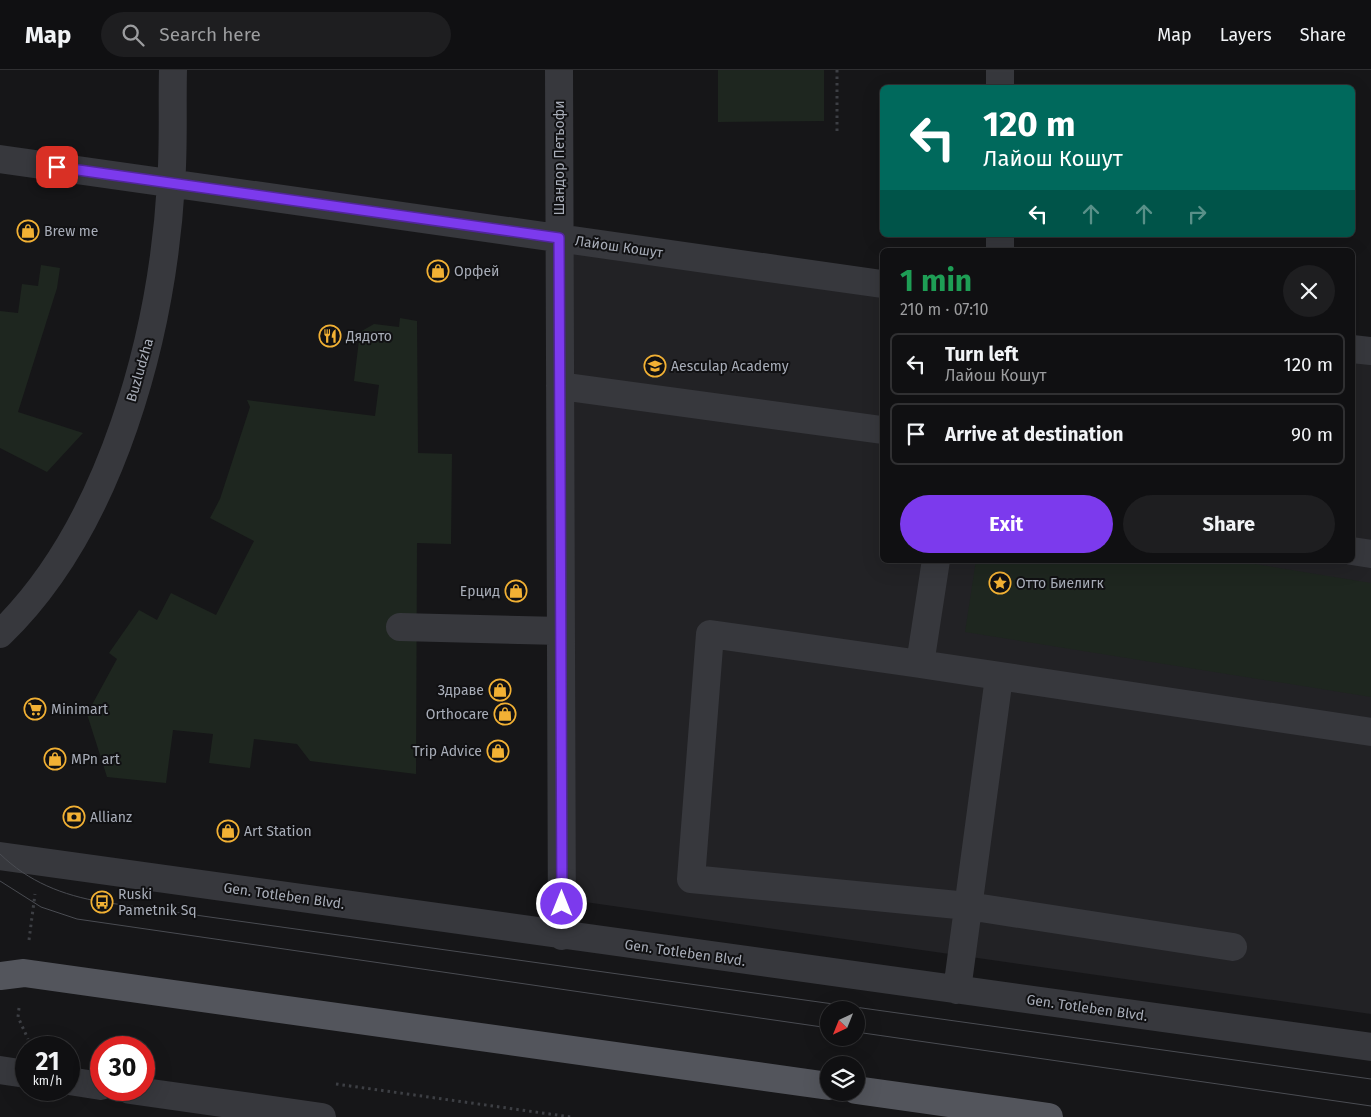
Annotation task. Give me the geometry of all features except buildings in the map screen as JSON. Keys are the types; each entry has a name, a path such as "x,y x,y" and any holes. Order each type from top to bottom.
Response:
{"main road":[{"path":"0,960 12,975 820,1085"},
{"path":"865,1091 1049,1117"}],"street":[{"name":"Buzludzha","path":"0,634 30,601 52,572 89,510 121,431 149,342 163,262 171,183 172,70"},
{"name":"Шандор Петьофи","path":"559,70 562,936"},
{"path":"1000,70 1000,85"},
{"name":"Лайош Кошут","path":"0,159 880,284"},
{"path":"1355,349 1371,351"},
{"path":"560,386 880,430"},
{"path":"1355,551 1371,554"},
{"path":"920,664 936,563"},
{"path":"400,628 561,631"},
{"path":"1233,947 968,906 690,879 710,634 1371,732"},
{"path":"957,990 999,677"},
{"name":"Gen. Totleben Blvd.","path":"0,856 562,936 1371,1047"},
{"path":"0,1070 15,1072"},
{"path":"155,1097 201,1109 322,1117"}],"path":[{"path":"837,70 837,131"},
{"path":"32,920 36,889"},
{"path":"18,1016 26,1036"},
{"path":"328,1083 570,1117"}],"shaded area":[{"path":"718,70 824,70 824,121 718,122"},
{"path":"551,242 880,290 880,563 1355,563 1355,359 1371,362 1371,1014 571,900"},
{"path":"41,265 60,268 57,288 18,412 83,433 47,472 0,448 0,311 18,313 22,284 38,286"},
{"path":"400,318 417,321 418,453 452,454 451,544 417,543 416,774 310,761 297,744 254,739 250,768 209,763 213,734 173,730 166,783 107,777 87,714 117,659 109,653 139,610 157,620 171,593 216,615 254,541 210,518 220,499 250,407 247,400 375,416 379,385 354,381 360,332 374,324 399,327"},
{"path":"976,563 1249,563 1371,583 1371,697 965,632"}],"tram line":[{"path":"0,854 34,880 60,891 102,902 1371,1079"},
{"path":"0,881 41,907 77,919 820,1027"},
{"path":"865,1033 1371,1106"}],"place":[{"name":"Brew me","path":"28,231"},
{"name":"Орфей","path":"438,271"},
{"name":"Дядото","path":"330,336"},
{"name":"Aesculap Academy","path":"655,366"},
{"name":"Отто Биелигк","path":"1000,583"},
{"name":"Ерцид","path":"516,591"},
{"name":"Здраве","path":"500,690"},
{"name":"Minimart","path":"35,709"},
{"name":"Orthocare","path":"505,714"},
{"name":"Trip Advice","path":"498,751"},
{"name":"MPn art","path":"55,759"},
{"name":"Allianz","path":"74,817"},
{"name":"Art Station","path":"228,831"},
{"name":"Ruski Pametnik Sq","path":"102,902"}],"route":[{"path":"57,167 559,238 562,904"}]}
